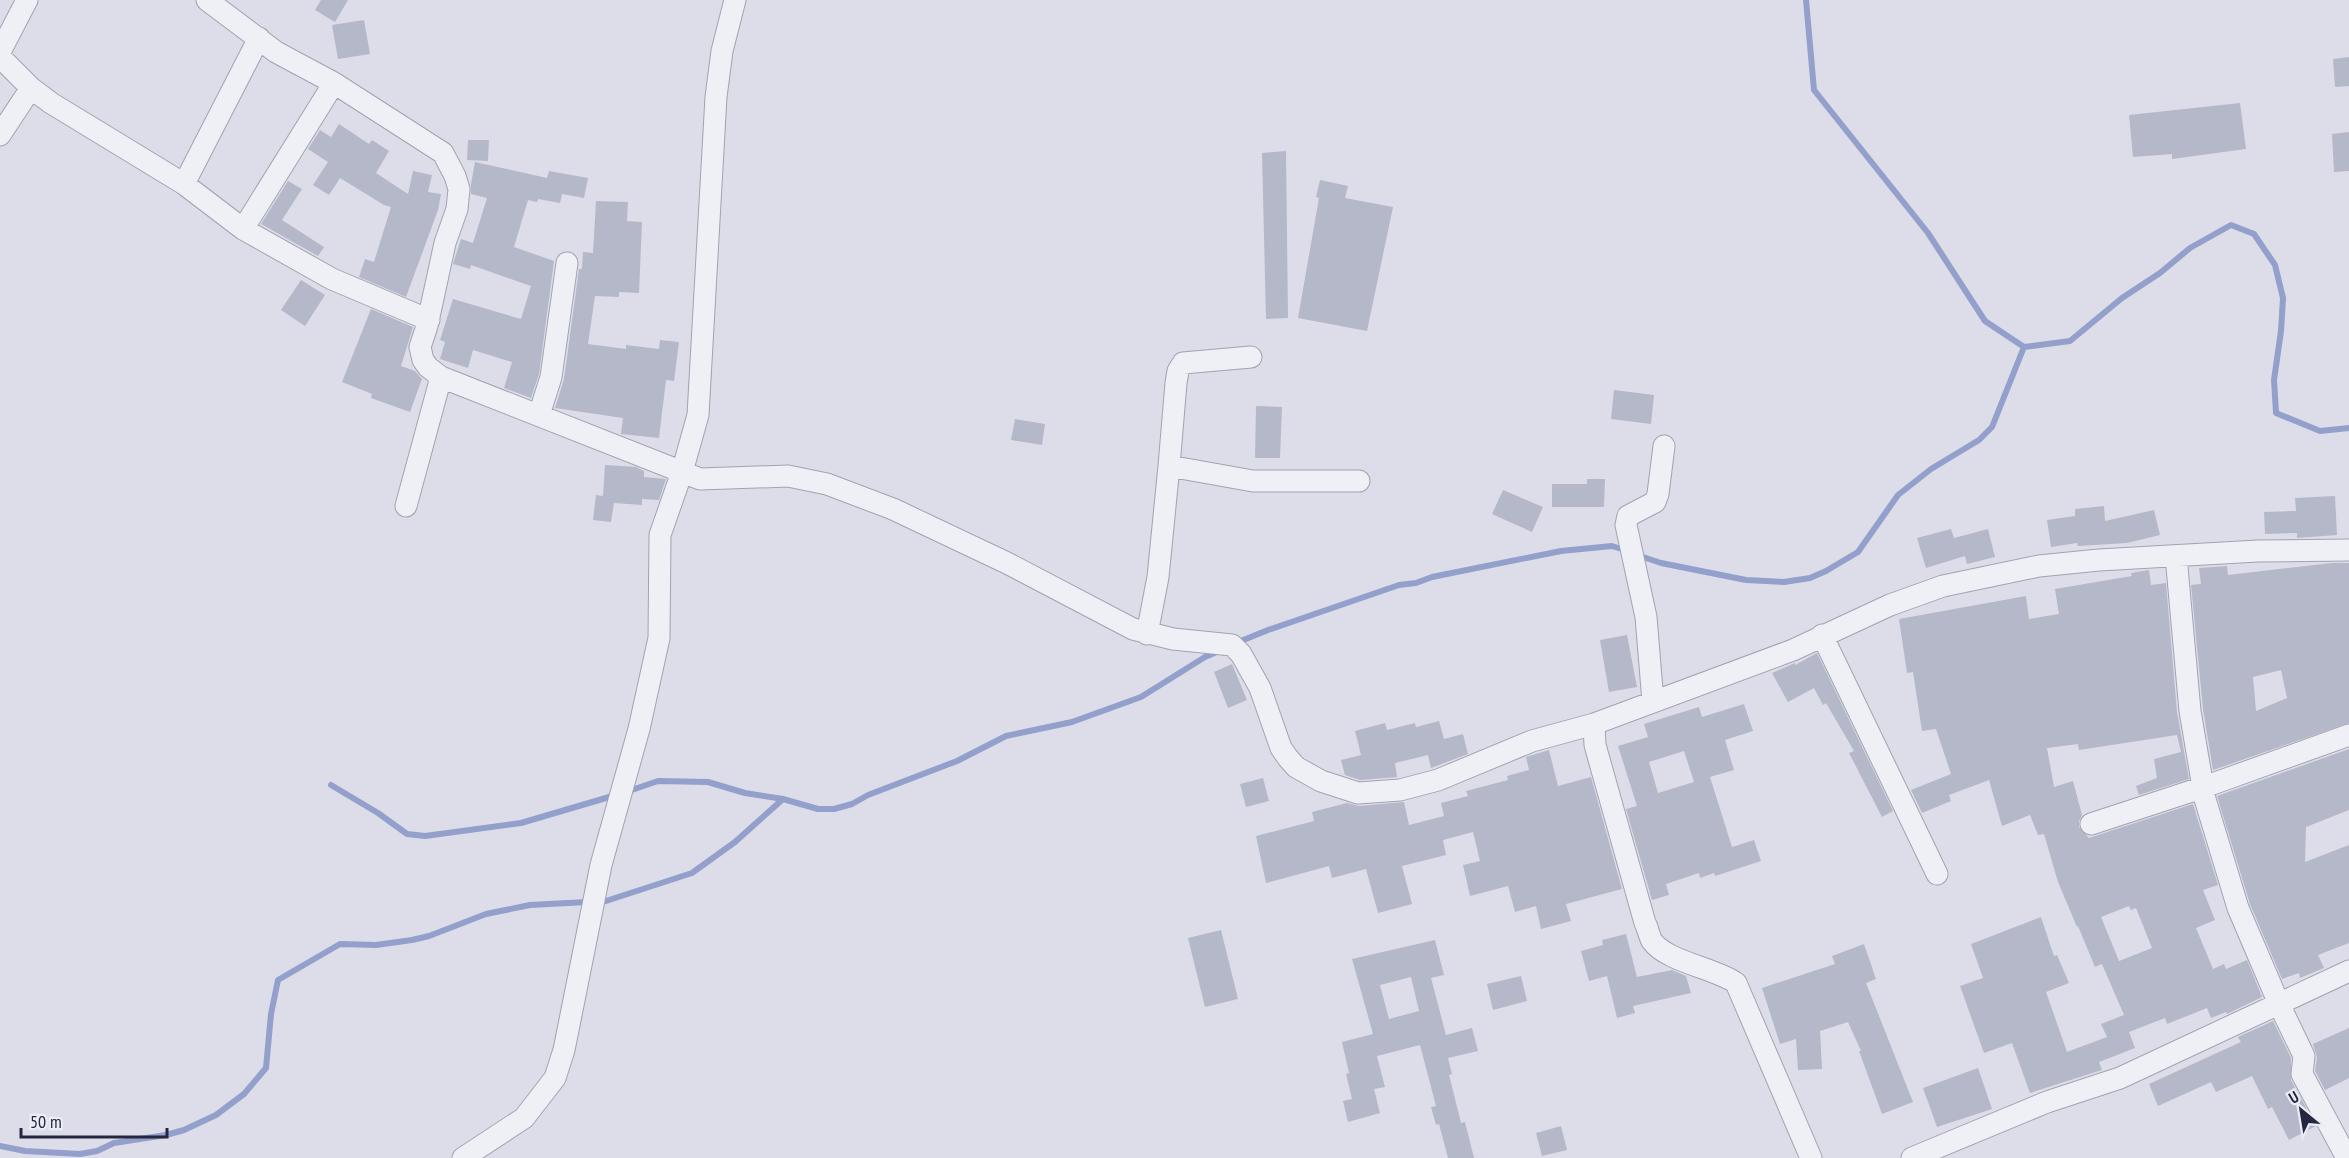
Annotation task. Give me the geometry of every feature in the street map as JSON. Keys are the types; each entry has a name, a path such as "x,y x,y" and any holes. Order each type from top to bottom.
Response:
{"street":[{"path":"0,52 27,0"},
{"path":"207,0 276,52 334,83 443,153 459,189 457,209 445,243 429,320 420,347 423,360 428,368 441,377 700,479 788,476 827,484 893,509 1007,563 1147,634 1173,639 1222,643 1237,648 1260,688 1281,748 1288,758 1296,767 1321,782 1358,793 1400,790 1438,780 1532,741 1594,724 1793,650 1890,604 1943,586 2039,566 2089,561 2258,551 2349,550"},
{"path":"462,1158 524,1118 555,1078 564,1050 601,865 639,729 659,638 660,535 682,472 698,415 716,97 722,51 735,0"},
{"path":"184,184 259,38"},
{"path":"0,57 31,88 51,103 184,184 243,229 332,279 429,320"},
{"path":"243,229 334,83"},
{"path":"0,135 31,88"},
{"path":"539,415 551,376 567,263"},
{"path":"1147,634 1158,577 1178,371 1184,363 1251,357"},
{"path":"406,506 441,377"},
{"path":"1653,702 1646,616 1626,525 1628,516 1654,502 1658,494 1664,446"},
{"path":"1169,466 1253,481 1359,481"},
{"path":"2176,556 2190,711 2204,787 2238,908 2304,1056 2302,1074 2306,1085 2347,1158"},
{"path":"1822,635 1937,874"},
{"path":"1594,724 1595,745 1653,942 1668,953 1693,965 1727,976 1736,983 1811,1158"},
{"path":"2091,824 2204,787 2349,735"},
{"path":"1912,1158 2047,1102 2120,1078 2349,971"}],"building":[{"path":"321,0 348,0 335,22 315,10"},
{"path":"364,20 370,54 338,59 332,25"},
{"path":"2349,57 2349,86 2335,87 2333,59"},
{"path":"2240,103 2246,149 2172,159 2172,154 2133,157 2129,115"},
{"path":"339,124 369,144 372,140 389,151 376,173 408,194 413,171 432,175 428,192 441,194 438,210 406,297 359,277 365,259 374,262 391,207 340,178 329,195 313,185 328,162 308,149 320,130 331,137"},
{"path":"2349,132 2349,171 2334,172 2332,134"},
{"path":"468,140 489,140 488,161 467,160"},
{"path":"1286,151 1288,318 1266,319 1262,153"},
{"path":"475,162 547,178 549,171 588,178 584,198 562,194 560,203 538,199 537,202 528,200 514,247 554,261 539,374 531,398 504,388 512,362 473,350 468,368 440,359 445,342 440,340 453,299 521,319 531,286 471,265 470,269 453,264 461,239 473,243 487,198 471,194"},
{"path":"1320,180 1348,186 1345,198 1393,207 1367,331 1298,318 1319,198 1316,197"},
{"path":"288,181 302,189 282,220 324,247 318,256 261,224"},
{"path":"596,201 628,202 627,221 642,222 639,293 619,292 619,297 595,296 588,344 626,349 626,345 659,349 660,340 679,342 674,381 666,380 659,438 621,434 623,418 555,408 564,379 583,252 593,253"},
{"path":"301,280 325,295 305,326 281,310"},
{"path":"371,309 413,327 401,366 415,371 422,379 410,412 371,398 372,394 342,382"},
{"path":"1614,390 1654,395 1651,424 1611,419"},
{"path":"1256,406 1282,407 1280,458 1255,458"},
{"path":"1015,419 1045,424 1042,445 1011,440"},
{"path":"605,465 636,467 644,471 644,477 666,479 659,500 642,499 642,505 614,503 611,522 593,520 596,495 603,496"},
{"path":"1587,479 1605,479 1604,507 1552,507 1552,484 1587,484"},
{"path":"1503,490 1543,507 1532,532 1492,514"},
{"path":"2335,496 2337,535 2297,538 2297,533 2265,534 2264,512 2296,511 2295,498"},
{"path":"2104,506 2105,521 2154,510 2160,535 2127,543 2078,546 2077,543 2051,547 2047,520 2075,516 2075,509"},
{"path":"1951,529 1954,538 1988,529 1995,557 1967,564 1965,556 1926,568 1917,538"},
{"path":"2349,563 2349,723 2213,770 2203,709 2191,585 2201,584 2199,568 2227,566 2228,575","holes":["2281,670 2287,698 2256,711 2253,677"]},
{"path":"2149,570 2151,585 2166,583 2177,712 2189,779 2139,795 2136,786 2157,778 2154,759 2181,752 2177,735 2079,750 2078,744 2047,748 2054,787 2073,781 2082,815 2079,827 2089,838 2193,804 2218,885 2203,890 2215,920 2196,928 2213,969 2224,964 2226,969 2247,960 2262,997 2227,1014 2226,1012 2211,1018 2207,1008 2167,1024 2165,1018 2129,1032 2135,1048 2099,1062 2102,1070 2030,1093 2012,1043 1984,1053 1960,986 1983,978 1971,944 2041,917 2054,956 2057,955 2069,983 2046,992 2067,1052 2107,1037 2101,1024 2124,1015 2102,964 2095,967 2058,882 2044,834 2038,835 2030,815 2002,826 1989,780 1949,795 1951,801 1922,813 1911,790 1951,774 1936,729 1922,731 1913,672 1907,673 1899,619 2026,596 2029,619 2059,614 2055,589 2132,576 2131,573","holes":["2129,906 2131,910 2136,908 2152,948 2119,961 2101,917"]},
{"path":"1627,635 1637,687 1609,692 1600,640"},
{"path":"1817,653 1893,811 1882,817 1849,753 1854,751 1826,703 1823,705 1814,688 1788,702 1772,673 1795,663 1795,665"},
{"path":"1232,664 1247,700 1228,708 1214,672"},
{"path":"1744,704 1753,731 1725,740 1734,770 1710,777 1732,847 1754,840 1761,861 1715,876 1714,873 1700,878 1699,873 1666,884 1669,895 1652,900 1626,809 1637,806 1618,746 1648,737 1644,724 1699,707 1702,717","holes":["1684,751 1694,782 1658,793 1649,762"]},
{"path":"1439,721 1444,739 1463,734 1468,754 1431,768 1428,755 1395,763 1397,777 1360,780 1345,775 1341,760 1361,755 1355,731 1385,723 1387,730 1415,723 1416,727"},
{"path":"2349,749 2349,810 2306,827 2305,862 2349,845 2349,943 2318,955 2324,968 2300,978 2299,973 2282,979 2250,904 2217,796"},
{"path":"1549,750 1558,786 1591,777 1622,889 1566,904 1571,921 1541,929 1536,906 1515,912 1508,886 1470,896 1463,865 1480,861 1473,832 1443,840 1446,855 1402,866 1412,904 1378,913 1366,869 1332,878 1329,866 1266,883 1256,836 1314,821 1312,812 1347,803 1359,806 1404,802 1409,825 1444,816 1441,803 1468,796 1466,791 1508,780 1507,776 1529,770 1526,757"},
{"path":"1263,778 1269,801 1246,807 1240,784"},
{"path":"1221,930 1238,999 1205,1007 1188,938"},
{"path":"1626,934 1637,977 1672,970 1686,976 1691,993 1633,1006 1635,1013 1617,1018 1607,976 1589,981 1581,951 1603,945 1602,940"},
{"path":"1435,940 1444,975 1431,978 1446,1035 1472,1028 1478,1051 1448,1058 1452,1074 1449,1075 1461,1123 1465,1122 1474,1158 1448,1158 1439,1124 1436,1125 1431,1107 1436,1106 1420,1045 1377,1056 1385,1087 1374,1089 1380,1113 1348,1122 1343,1101 1352,1099 1342,1042 1373,1034 1352,959","holes":["1411,977 1419,1011 1389,1019 1380,985"]},
{"path":"1864,944 1876,979 1866,983 1913,1102 1882,1114 1859,1051 1861,1051 1848,1022 1820,1031 1822,1069 1798,1070 1796,1039 1780,1044 1762,988 1835,964 1832,956"},
{"path":"1521,976 1527,1001 1493,1010 1487,984"},
{"path":"2273,1021 2291,1058 2291,1080 2316,1126 2289,1140 2272,1107 2268,1109 2252,1076 2216,1092 2211,1082 2158,1106 2149,1084 2241,1042 2238,1037"},
{"path":"2349,1028 2349,1078 2325,1090 2315,1071 2317,1057 2313,1044"},
{"path":"1978,1068 1992,1109 1937,1127 1923,1088"},
{"path":"1561,1126 1567,1150 1542,1156 1536,1133"}],"waterway":[{"path":"1806,0 1814,90 1928,233 1985,321 2024,347 2070,341 2122,298 2160,273 2190,248 2231,225 2254,234 2275,265 2283,298 2274,380 2276,413 2320,431 2349,428"},
{"path":"1637,555 1661,563 1746,580 1784,582 1810,578 1826,571 1858,552 1898,495 1931,469 1979,440 1992,427 2024,347"},
{"path":"1236,643 1399,585 1416,583 1432,577 1561,551 1612,546 1628,551"},
{"path":"626,792 658,781 708,782 745,793 783,799 818,809 834,809 852,804 868,795 957,761 1006,736 1072,722 1141,697 1205,657 1219,651"},
{"path":"331,785 378,813 407,834 425,836 521,823 616,795"},
{"path":"0,1146 25,1151 80,1154 97,1151 114,1143 184,1130 216,1115 244,1094 266,1068 271,1014 278,980 340,944 376,945 412,940 429,936 486,914 530,905 606,901 692,873 735,842 783,799"}]}
